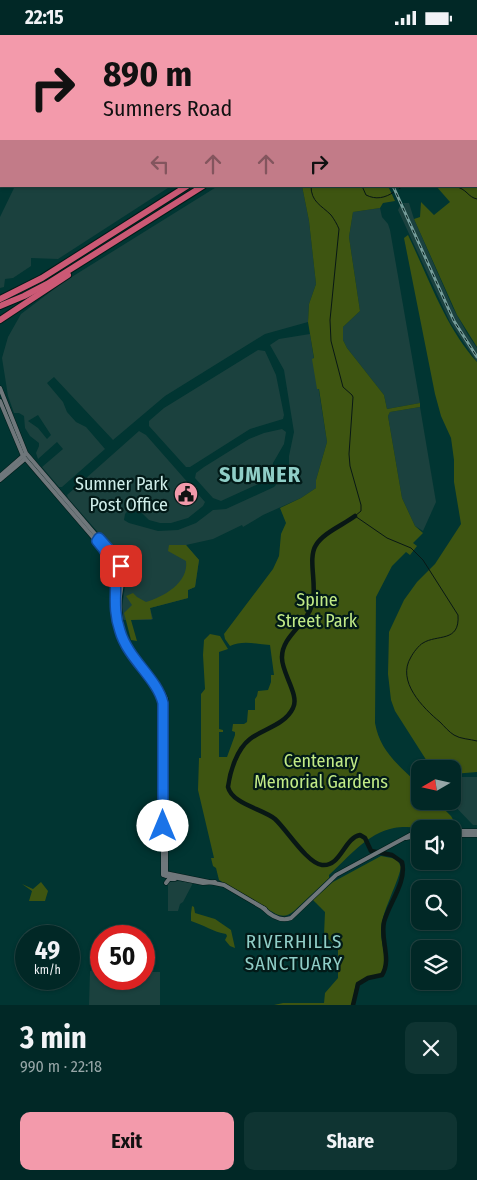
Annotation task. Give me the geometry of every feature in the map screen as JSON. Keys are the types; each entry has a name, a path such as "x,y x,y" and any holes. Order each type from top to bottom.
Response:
{"highway":[{"path":"0,299 42,278 184,187"},
{"path":"0,306 32,292 201,187"},
{"path":"0,320 80,267 81,262"}],"main road":[{"path":"0,388 26,456"},
{"path":"0,401 26,456 59,496 116,557 122,571 120,618 126,638 134,654 162,689 166,699 165,874"},
{"path":"0,476 26,456"},
{"path":"0,480 26,456"},
{"path":"98,539 115,570 116,615 122,639 132,657 158,691 163,703 165,874"},
{"path":"461,831 477,831"},
{"path":"165,874 175,874 232,889 274,917 282,920 291,918 336,875 411,835"},
{"path":"461,835 477,835"},
{"path":"166,845 169,868 175,874"},
{"path":"165,874 180,879"},
{"path":"166,883 169,879 180,879 215,883"}],"shaded area":[{"path":"15,187 169,187 58,259 31,258 31,266 13,278 5,279 4,287 0,288 0,217"},
{"path":"216,187 302,187 309,221 316,284 309,304 308,322 265,334 165,396 113,440 54,377 47,383 63,402 67,412 76,422 86,427 105,449 62,487 59,487 42,467 63,449 57,442 38,459 36,453 39,443 30,436 25,428 24,416 14,413 8,396 2,358 8,337 21,314 62,283","holes":["38,415 51,435 47,439 38,428 28,421"]},
{"path":"403,203 409,203 414,219 453,308 477,348 477,362 450,322 398,210 401,204 402,207 405,206"},
{"path":"380,208 382,217 390,230 420,403 387,409 384,395 347,348 343,340 343,327 360,311 349,237 353,212"},
{"path":"310,334 327,442 316,480 316,488 301,498 263,515 243,527 242,525 213,539 186,545 199,560 195,587 188,590 188,598 150,608 153,619 151,620 123,620 122,607 126,580 122,561 67,495 139,431 146,435 205,502 203,506 188,518 171,523 149,520 137,508 132,506 125,514 124,520 129,523 158,531 178,530 196,523 213,510 226,509 274,487 289,471 289,456 294,432 284,370 270,345 279,339"},
{"path":"258,350 265,351 276,375 284,415 283,419 250,429 190,467 186,467 149,426 149,421 164,408"},
{"path":"420,407 436,502 423,531 415,526 402,498 388,416 390,412"},
{"path":"282,429 286,432 284,444 273,463 271,476 265,481 221,501 213,498 195,478 196,473 204,467 249,439"},
{"path":"461,777 477,777 477,825 473,825 459,810 461,810"},
{"path":"178,881 193,883 180,904 178,911 168,911 168,883"},
{"path":"90,971 90,990 155,990 155,972 160,972 160,1005 89,1005"}],"green space":[{"name":"Spine Street Park","path":"302,187 388,187 395,201 383,203 380,208 353,212 349,237 360,311 343,327 343,340 347,348 384,395 387,409 420,403 420,407 390,412 388,416 402,498 415,526 423,533 413,543 417,546 410,555 406,552 392,566 376,597 375,723 381,742 386,750 411,777 411,810 445,810 453,820 411,820 411,827 394,828 375,835 351,854 294,911 283,916 276,914 219,880 216,868 213,866 211,858 214,858 198,790 199,758 201,758 201,694 205,689 203,655 204,640 210,634 220,636 228,649 219,652 219,729 223,730 223,732 219,732 219,757 227,757 235,735 235,732 232,731 233,724 244,724 247,722 248,710 255,710 255,699 258,691 268,690 271,675 274,675 270,645 245,643 230,646 224,634 273,569 279,556 281,534 286,523 280,508 316,488 316,480 327,442 319,389 317,389 312,359 314,358 308,322 309,304 316,284 309,221"},
{"path":"437,187 477,187 477,347 457,315 414,219 420,217 421,202 434,215 450,202"},
{"path":"408,235 447,318 466,349 477,362 477,772 461,773 461,760 426,760 395,711 391,700 388,674 389,632 404,600 417,582 435,564 461,524 454,482 451,438 441,416 435,394 404,238"},
{"path":"169,545 186,545 199,560 195,587 188,590 188,598 150,608 152,619 131,620 137,641 131,640 124,613 132,605 126,596 133,593 146,602 160,597 174,588 186,569 186,561 168,551"},
{"path":"381,856 397,859 401,867 382,924 381,937 385,959 381,974 367,977 356,983 352,1005 274,1005 283,1003 324,1003 325,993 338,978 338,948 324,935 325,912 313,900 333,882"},
{"path":"41,882 48,891 45,901 29,901 32,891 22,884 33,889"},
{"path":"192,906 195,913 215,919 231,930 235,948 230,946 225,940 226,934 191,921"}],"waterway":[{"path":"311,187 315,200 331,215 339,229 330,320 331,341 343,387 353,397 349,454 350,466 361,505 361,511 355,516 387,538 411,548 423,560 458,615 458,624 451,634 429,640 416,649 407,666 407,675 409,684 419,702 448,731 459,737 477,741"},
{"path":"362,187 366,195 377,198 394,192"},
{"path":"457,187 477,199"},
{"path":"353,1005 358,984 368,978 382,975 385,969 384,922 400,885 403,870 402,862 392,855 371,851 365,838 360,835 350,841 334,862 322,865 316,863 310,859 275,819 235,798 228,787 235,761 245,743 255,735 285,719 293,708 294,697 282,663 282,657 283,650 290,636 305,618 312,605 314,598 313,551 323,537 355,516"}],"railway":[{"path":"393,187 454,321 477,357"}],"place":[{"name":"Sumner Park Post Office","path":"186,494"}],"district":[{"name":"SUMNER","path":"260,474"},
{"name":"RIVERHILLS SANCTUARY","path":"294,952"}],"route":[{"path":"121,566 116,557 99,538 97,541 109,556 115,570 116,615 122,639 132,657 162,698 164,754 163,826"}],"park label":[{"name":"Centenary Memorial Gardens","path":"321,772"}]}
